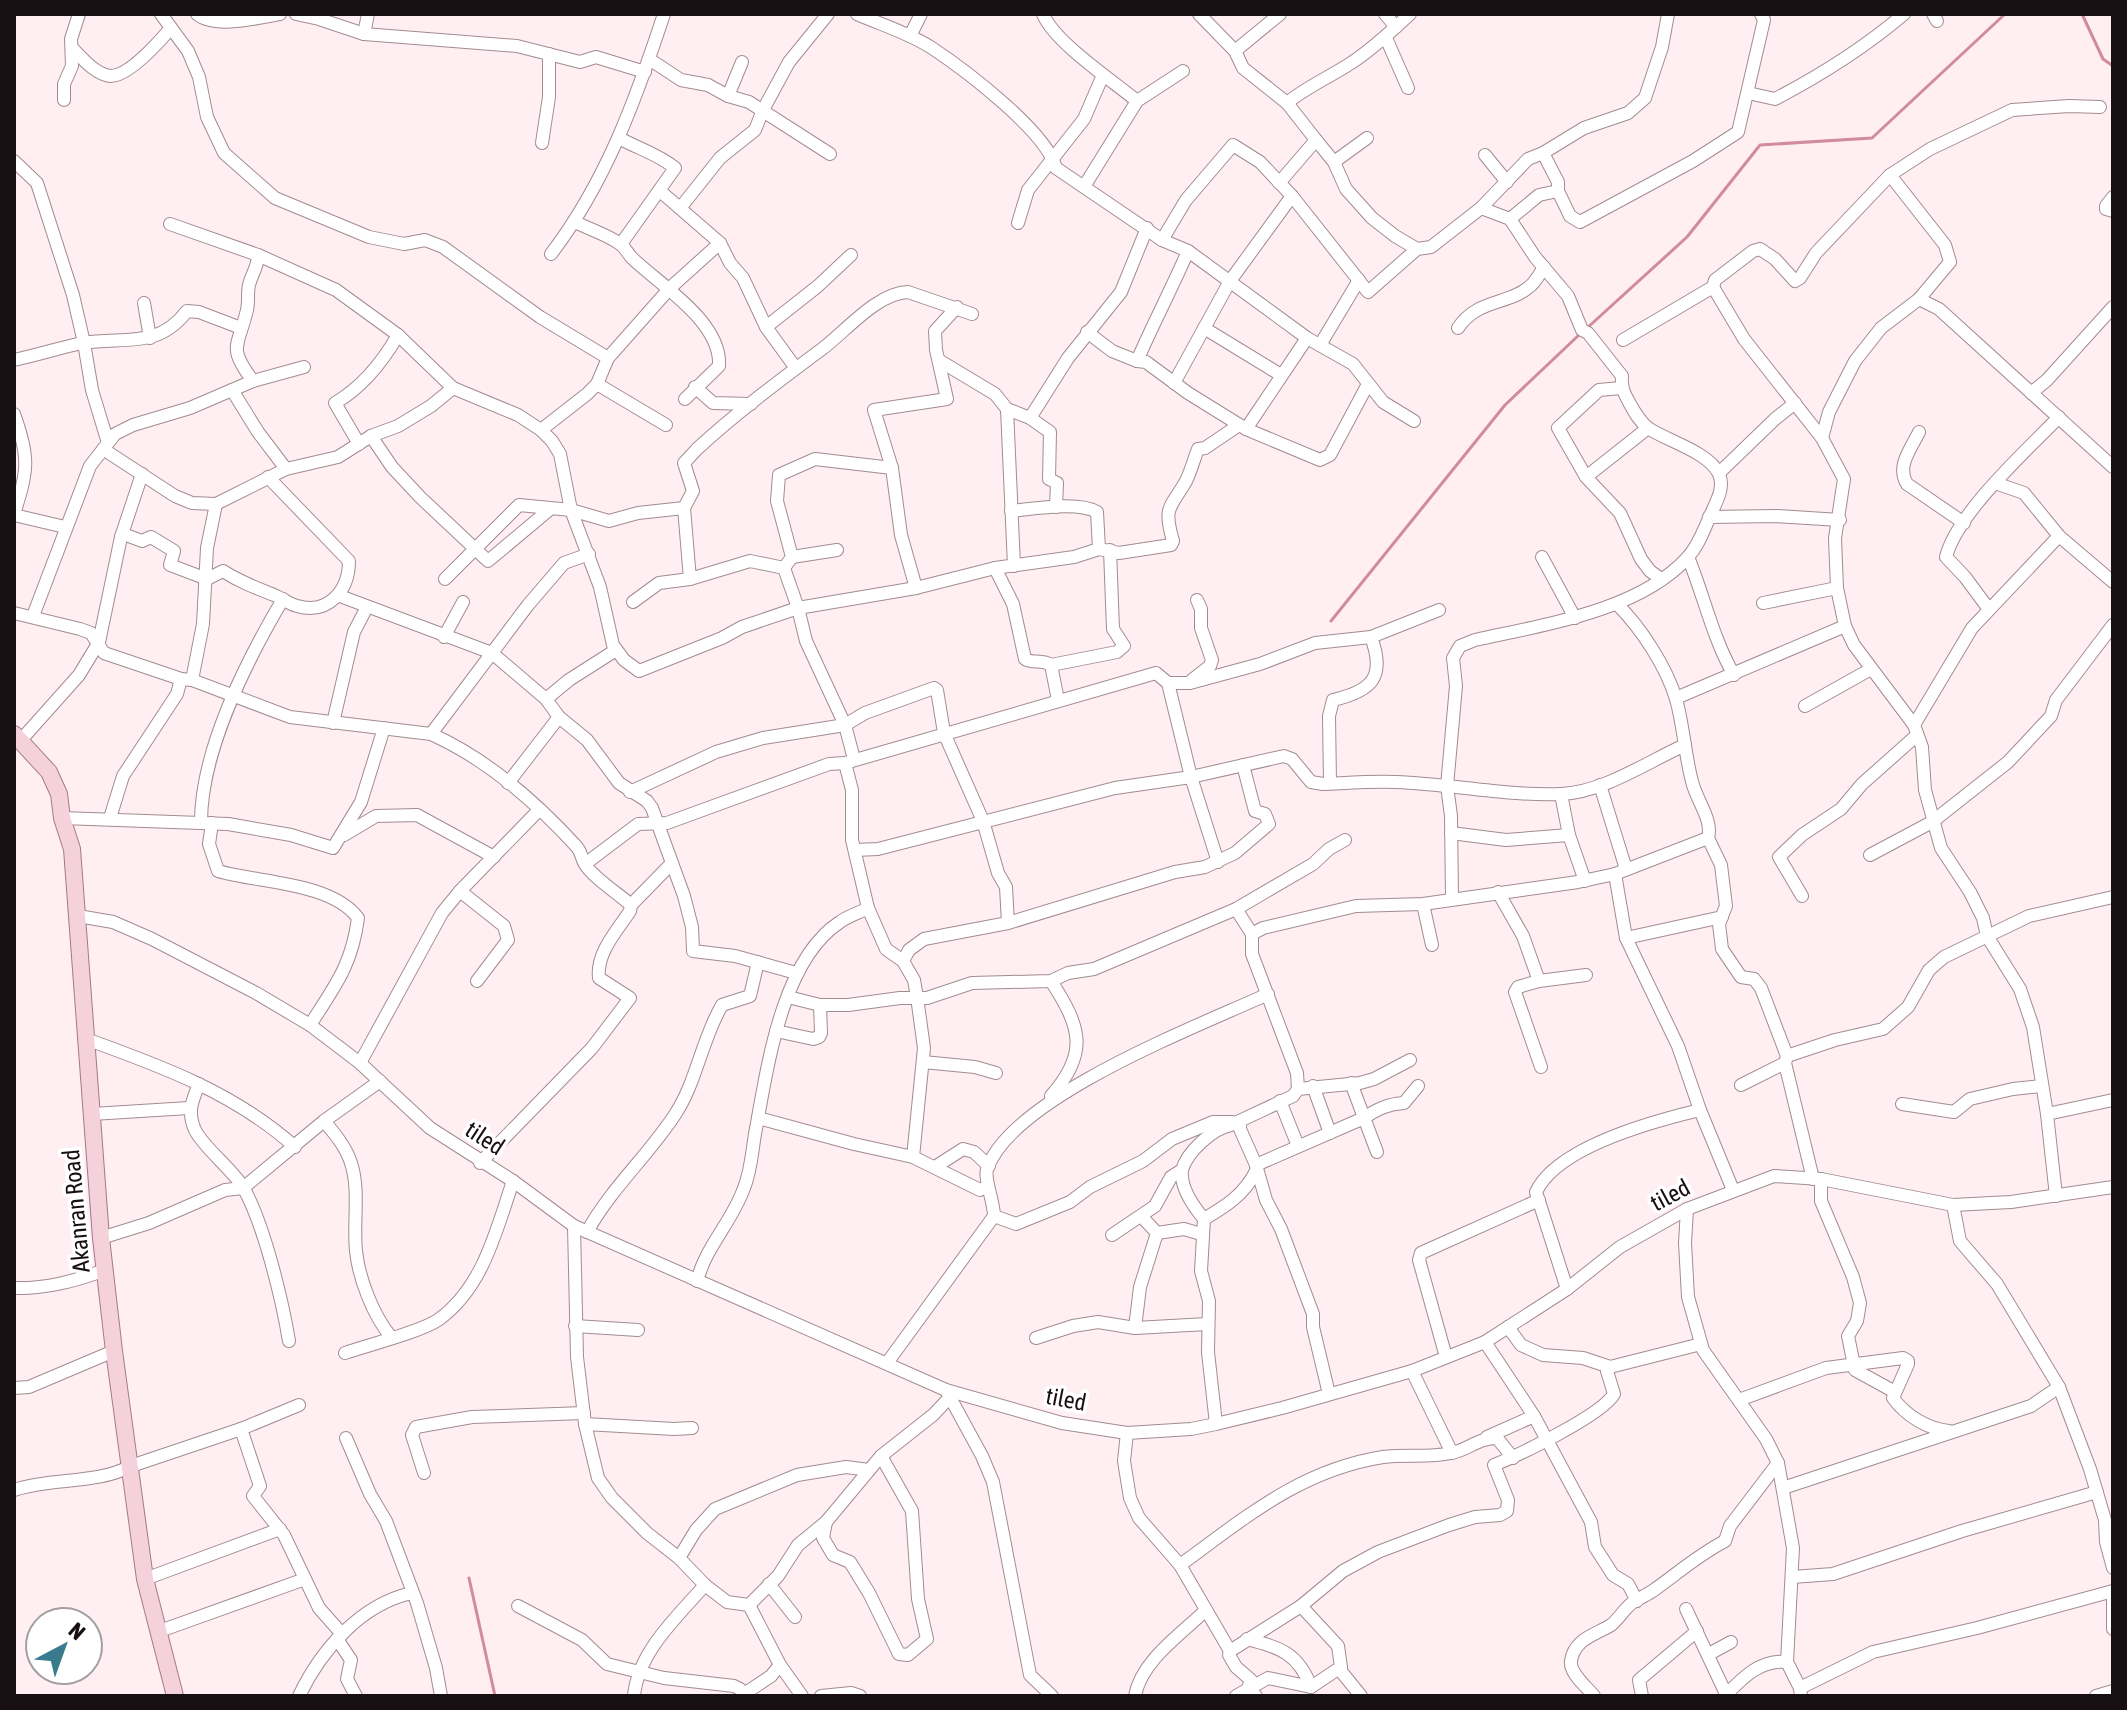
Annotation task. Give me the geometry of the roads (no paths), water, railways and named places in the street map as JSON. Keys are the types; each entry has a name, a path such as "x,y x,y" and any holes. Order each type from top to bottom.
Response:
{"main road":[{"name":"Akanran Road","path":"18,737 49,772 59,794 62,818 72,849 101,1238 114,1351 145,1579 175,1696"}],"street":[{"path":"64,100 64,84 72,66 71,39 79,14"},
{"path":"161,14 188,51 199,77 207,117 224,153 275,198 369,237 404,244 425,240 443,247 540,317 608,358"},
{"path":"197,14 203,19 217,22 280,14"},
{"path":"296,14 364,34 517,46 580,62 596,57 647,65 681,80 708,85 763,110 830,154"},
{"path":"364,34 368,14"},
{"path":"551,254 575,222 619,138 664,14"},
{"path":"681,207 720,158 755,130 789,62 828,14"},
{"path":"857,14 931,48 1023,119 1053,156 1056,168 1162,240 1188,251 1307,338 1353,364 1383,402 1414,421"},
{"path":"910,36 921,14"},
{"path":"1043,14 1047,23 1072,50 1137,101"},
{"path":"1199,14 1235,51 1243,68 1287,103 1334,162 1346,189 1372,218 1417,249"},
{"path":"1235,51 1280,14"},
{"path":"1385,14 1396,27"},
{"path":"1287,103 1386,38 1410,14"},
{"path":"1162,240 1186,200 1233,145 1260,162 1292,196 1368,292 1417,249 1431,247 1481,208 1528,159 1584,128 1628,113 1645,98 1662,47 1668,14"},
{"path":"1543,153 1570,216 1580,222 1693,161 1738,132 1764,20 1761,14"},
{"path":"1748,93 1775,99 1839,63 1904,14"},
{"path":"73,49 91,67 107,76 118,75 152,50 171,28"},
{"path":"1386,38 1408,88"},
{"path":"542,143 549,97 549,54"},
{"path":"728,96 742,62"},
{"path":"72,66 91,67"},
{"path":"1085,185 1137,101 1183,71"},
{"path":"1018,223 1028,190 1084,119 1103,75"},
{"path":"1623,340 1713,287 1715,280 1753,251 1760,249 1775,259 1795,281 1800,278 1816,253 1890,175 1930,149 2012,110 2100,107"},
{"path":"619,138 652,152 675,168 621,244"},
{"path":"1334,162 1367,138"},
{"path":"1279,183 1316,140"},
{"path":"1485,155 1507,182"},
{"path":"14,161 37,183 73,295 106,446 175,496 192,503 216,504 286,469 338,457 371,436 398,426 453,388"},
{"path":"1822,438 1829,412 1855,361 1881,328 1919,299 1950,262 1945,245 1890,175"},
{"path":"660,191 720,243 730,263 743,278 766,327 795,367"},
{"path":"1510,219 1539,195 1558,191"},
{"path":"1174,383 1230,281 1292,196"},
{"path":"2113,197 2106,209 2113,211"},
{"path":"1452,898 1447,786 1456,686 1455,651 1475,640 1575,618 1617,604 1661,579 1688,557 1721,489 1719,473 1709,462 1648,428 1636,415 1621,388 1622,376 1588,333 1582,330 1568,296 1510,219 1481,208"},
{"path":"575,222 621,244 634,259 670,288 714,338 719,366 685,399"},
{"path":"170,224 258,255 336,290 398,335 453,388 518,415 541,430 560,454 571,510 589,554 616,650 632,668 639,671 683,655 742,627 798,608 916,588 995,568 1074,557 1104,549 1119,553 1173,543 1168,514 1179,488 1185,484 1198,449 1243,427 1307,338"},
{"path":"1030,418 1047,388 1087,332 1121,292 1147,228"},
{"path":"541,430 576,405 597,384 608,358 670,288 720,243"},
{"path":"1137,361 1146,335 1188,251"},
{"path":"253,381 238,361 236,341 248,307 250,280 258,267 258,255"},
{"path":"766,327 851,255"},
{"path":"1458,328 1477,309 1529,288 1544,267"},
{"path":"1320,345 1359,280"},
{"path":"1713,287 1744,339 1822,438 1844,479 1835,538 1837,588 1845,626 1871,669 1915,730 1922,747 1925,790 1932,822 1941,848 1959,874 1983,918 1987,936 2020,989 2033,1027 2056,1196"},
{"path":"690,579 684,508 693,491 684,463 795,367 869,310 899,292 908,292 972,314"},
{"path":"1919,299 1939,309 2113,467"},
{"path":"144,303 150,338"},
{"path":"916,588 901,535 892,468 874,410 947,399 935,331 957,307"},
{"path":"2031,393 2047,380 2113,307"},
{"path":"14,360 84,343 150,338 166,332 187,311 199,312 241,328"},
{"path":"1204,328 1281,375"},
{"path":"1087,332 1112,351 1146,362 1243,427 1320,460 1330,455 1368,384"},
{"path":"359,444 335,403 348,396 376,367 398,335"},
{"path":"940,361 995,394 1007,409 1030,418 1050,432 1049,479 1057,483 1056,507"},
{"path":"33,616 90,466 115,434 133,425 190,408 253,381 304,367"},
{"path":"597,384 666,425"},
{"path":"695,387 713,403 751,404"},
{"path":"1621,388 1599,390 1558,428 1586,477 1620,513 1641,559 1661,579"},
{"path":"232,390 286,469"},
{"path":"1719,473 1795,403"},
{"path":"1007,409 1014,566"},
{"path":"14,414 26,446 26,470 14,515 65,527"},
{"path":"1988,608 1946,557 1949,543 1995,483 2059,417"},
{"path":"1586,477 1648,428"},
{"path":"1919,432 1901,469 1902,476 1907,484 1964,523"},
{"path":"371,436 392,467 488,561 549,510"},
{"path":"892,468 815,459 779,475 777,501 806,641 845,725 852,790 852,840 868,908 886,949 906,956"},
{"path":"18,737 79,675 99,642 121,537 142,474"},
{"path":"121,537 126,535 142,541 151,537 174,551 170,565 207,579 223,571 244,585 296,606 312,608 340,596 349,574 349,561 268,477"},
{"path":"1995,483 2024,493 2059,536 2113,582"},
{"path":"110,818 123,776 186,679 203,624 207,548 216,504"},
{"path":"445,579 519,505 571,510 609,521 638,513 684,508"},
{"path":"995,568 1013,604 1025,659 1051,665 1117,652 1124,646 1113,629 1097,512 1056,507 1011,511"},
{"path":"1709,517 1776,516 1840,520"},
{"path":"1802,896 1779,857 1802,835 1841,809 1915,730 1972,628 2059,536"},
{"path":"633,602 659,583 690,579 750,561 788,562 837,550"},
{"path":"431,734 564,563 589,554"},
{"path":"1542,557 1575,618"},
{"path":"1688,557 1705,600 1716,641 1734,675"},
{"path":"1763,603 1837,588"},
{"path":"340,596 492,653 546,699 559,717 587,740 619,783 647,801 662,823 663,837 692,927 693,951 758,962 796,973"},
{"path":"283,599 234,695 207,766 206,823 218,871 313,890 353,911 358,918 354,948 310,1025"},
{"path":"1190,683 1210,666 1212,660 1201,628 1201,609 1197,600"},
{"path":"444,637 463,602"},
{"path":"1617,604 1629,616 1660,665 1676,698 1693,785 1711,830 1708,838 1721,865 1726,906 1719,924 1722,949 1741,977 1757,982 1786,1060 1821,1201 1853,1277 1860,1303 1857,1321 1848,1336 1852,1364 1855,1370 1895,1392"},
{"path":"333,723 354,632 367,607"},
{"path":"1168,683 1190,683 1260,664 1315,643 1371,637 1439,610"},
{"path":"14,613 91,633 104,653 234,695 290,717 431,734 452,744 508,783 581,851 585,864 631,905"},
{"path":"1870,855 1932,822 1997,772 2051,716 2056,700 2113,625"},
{"path":"1676,698 1845,626"},
{"path":"1330,783 1329,716 1333,700 1355,695 1370,686 1378,661 1371,637"},
{"path":"546,699 616,650"},
{"path":"1051,665 1058,700"},
{"path":"1805,706 1871,669"},
{"path":"585,864 638,824 662,823 829,764 849,761 1156,673 1168,683 1191,777 1218,862"},
{"path":"630,792 716,752 763,738 845,725 865,713 934,688 937,690 944,733 983,821 998,873 1006,887 1008,923"},
{"path":"508,783 559,717"},
{"path":"62,818 206,823 291,835 333,848 361,802 384,728"},
{"path":"855,850 878,849 1115,788 1191,777 1284,756 1292,759 1311,782 1394,782 1499,794 1561,794 1600,785 1685,745"},
{"path":"906,956 924,939 1008,923 1109,891 1218,862 1235,853 1269,824 1265,814 1255,811 1243,765"},
{"path":"1600,785 1621,872 1626,938 1678,1046 1733,1190"},
{"path":"1561,794 1569,835 1585,881"},
{"path":"360,1063 442,913 539,810"},
{"path":"341,837 376,816 417,815 494,857"},
{"path":"1451,833 1506,840 1569,835"},
{"path":"1252,934 1263,928 1356,906 1423,904 1585,881 1621,872 1708,838"},
{"path":"781,969 790,993 820,1005 927,998 972,983 1051,981 1068,973 1094,969 1236,909 1313,864 1345,840"},
{"path":"581,851 598,855"},
{"path":"480,1163 592,1048 630,998 599,978 601,957 631,905 672,863"},
{"path":"460,891 504,926 507,932 508,940 477,981"},
{"path":"1498,892 1523,936 1539,981"},
{"path":"1741,1085 1786,1060 1835,1040 1883,1029 1908,1007 1929,970 1944,957 2029,916 2113,897"},
{"path":"1423,904 1432,945"},
{"path":"697,1281 706,1253 744,1190 776,1031 796,973 804,959 839,922 868,908"},
{"path":"1204,1219 1181,1180 1185,1160 1222,1126 1293,1096 1298,1089 1297,1073 1252,954 1252,934 1236,909"},
{"name":"tiled","path":"78,916 113,922 152,939 310,1025 360,1063 430,1128 580,1229 887,1363 948,1393 1062,1423 1127,1433 1191,1429 1216,1424 1412,1371 1485,1342 1567,1289 1620,1247 1687,1209 1774,1176 1817,1179 1953,1205 2056,1196 2113,1187"},
{"path":"1626,938 1722,917"},
{"path":"906,956 914,980 924,1048 913,1157"},
{"path":"749,1605 727,1602 705,1585 612,1498 598,1478 584,1418 575,1326 580,1229 676,1113 689,1088 707,1034 722,1005 750,996 758,962"},
{"path":"1541,1067 1515,992 1518,987 1539,981 1586,975"},
{"path":"887,1363 994,1216 994,1200 986,1171 989,1166 1016,1127 1043,1105 1068,1077 1077,1041 1071,1017 1051,981"},
{"path":"1043,1105 1113,1066 1268,994"},
{"path":"776,1031 813,1039 819,1037 820,1005"},
{"path":"86,1039 158,1064 199,1084 268,1123 295,1147"},
{"path":"1298,1089 1374,1079 1410,1060"},
{"path":"923,1062 975,1067 996,1073"},
{"path":"101,1238 149,1223 225,1190 243,1188 324,1121 380,1081"},
{"path":"1351,1083 1377,1152"},
{"path":"199,1084 189,1108 196,1133 224,1161 243,1188 264,1242 289,1341"},
{"path":"1313,1086 1330,1133"},
{"path":"1216,1424 1207,1324 1209,1301 1201,1271 1204,1219 1239,1196 1248,1186 1256,1168 1390,1104 1404,1103 1418,1086"},
{"path":"1902,1104 1954,1112 1970,1099 2041,1086"},
{"path":"2047,1114 2113,1100"},
{"path":"1280,1101 1298,1146"},
{"path":"92,1114 189,1108"},
{"path":"1567,1289 1536,1192 1539,1185 1554,1169 1629,1129 1700,1110"},
{"path":"758,1118 913,1157 980,1190 988,1186"},
{"path":"324,1121 350,1159 355,1196 356,1252 366,1292 391,1337"},
{"path":"994,1216 1016,1224 1070,1202 1090,1187 1143,1161 1172,1139 1213,1122 1237,1122"},
{"path":"1237,1122 1313,1314 1313,1327 1329,1394"},
{"path":"935,1167 963,1149 974,1152 989,1166"},
{"path":"1112,1235 1155,1206 1171,1177 1182,1170"},
{"path":"345,1353 438,1320 469,1288 487,1258 513,1181"},
{"path":"1446,1357 1419,1260 1421,1253 1539,1200"},
{"path":"1953,1205 1960,1241 1997,1284 2059,1387 2097,1492 2113,1568"},
{"path":"1687,1209 1688,1297 1701,1344 1766,1439 1778,1463 1793,1548 1787,1662 1800,1692 1873,1652 2113,1593 2113,1629"},
{"path":"1142,1217 1157,1233"},
{"path":"1157,1233 1184,1229 1201,1234"},
{"path":"1135,1328 1140,1287 1157,1233"},
{"path":"14,1288 32,1289 75,1281 105,1270"},
{"path":"1036,1338 1098,1322 1135,1328 1207,1324"},
{"path":"575,1326 638,1330"},
{"path":"1508,1327 1521,1345 1543,1355 1583,1358 1610,1367 1701,1344"},
{"path":"1485,1342 1534,1416 1591,1522 1595,1547 1613,1575 1628,1584 1637,1601"},
{"path":"14,1388 29,1387 114,1351"},
{"path":"1739,1400 1826,1368 1903,1358 1908,1361 1893,1398 1897,1404 1932,1429 1954,1432"},
{"path":"1230,1651 1301,1606 1343,1571 1378,1552 1449,1525 1507,1511 1508,1500 1494,1465 1513,1458 1609,1403 1614,1394 1607,1371 1610,1367"},
{"path":"1412,1371 1452,1453"},
{"path":"1783,1488 2031,1406 2059,1387"},
{"path":"749,1605 778,1576 798,1545 826,1522 881,1456 933,1415 948,1393 993,1482 1030,1675 1052,1696"},
{"path":"14,1490 58,1480 115,1475 131,1466 241,1429 299,1405"},
{"path":"1180,1565 1279,1494 1325,1472 1383,1457 1452,1453 1534,1416"},
{"path":"424,1473 412,1435 416,1427 472,1417 584,1418 674,1429 692,1428"},
{"path":"241,1429 260,1486 253,1496 280,1529 319,1608 340,1637 351,1660 347,1679 356,1696"},
{"path":"1127,1433 1124,1461 1130,1498 1139,1518 1180,1565 1230,1651 1236,1667 1251,1680 1252,1692"},
{"path":"346,1438 370,1494 386,1521 436,1668 441,1696"},
{"path":"1480,1439 1497,1438 1513,1458"},
{"path":"826,1522 823,1538 833,1555 850,1562 899,1654 908,1655 927,1639 918,1599 912,1511 881,1456"},
{"path":"1594,1696 1571,1670 1570,1661 1576,1647 1597,1631 1613,1624 1619,1614 1686,1563 1725,1541 1730,1526 1778,1463"},
{"path":"679,1558 696,1530 715,1509 797,1475 846,1467 869,1470"},
{"path":"1792,1577 1833,1574 1962,1531 2097,1492"},
{"path":"145,1579 280,1529"},
{"path":"157,1632 305,1579"},
{"path":"769,1584 795,1617"},
{"path":"634,1696 639,1674 668,1627 705,1585"},
{"path":"299,1696 318,1661 340,1637 384,1601 412,1593"},
{"path":"749,1605 780,1665 802,1696"},
{"path":"518,1606 582,1640 607,1664 639,1674 734,1686 744,1695 771,1676 780,1665"},
{"path":"1301,1606 1338,1646 1340,1670 1361,1696"},
{"path":"1686,1609 1726,1695 1752,1671 1771,1660 1787,1662"},
{"path":"1135,1696 1146,1668 1206,1610"},
{"path":"1642,1696 1639,1680 1697,1631"},
{"path":"1247,1639 1282,1649 1303,1664 1311,1687"},
{"path":"1709,1654 1731,1642"},
{"path":"1236,1696 1252,1692 1268,1678 1311,1687 1340,1670"},
{"path":"2096,1696 2113,1691"},
{"path":"821,1696 834,1693 860,1696"}],"waterway":[{"path":"1586,329 1687,237 1760,145 1872,138 2005,14"},
{"path":"2082,14 2103,59 2113,66"},
{"path":"1331,621 1505,405 1580,334"},
{"path":"469,1578 495,1696"}]}
